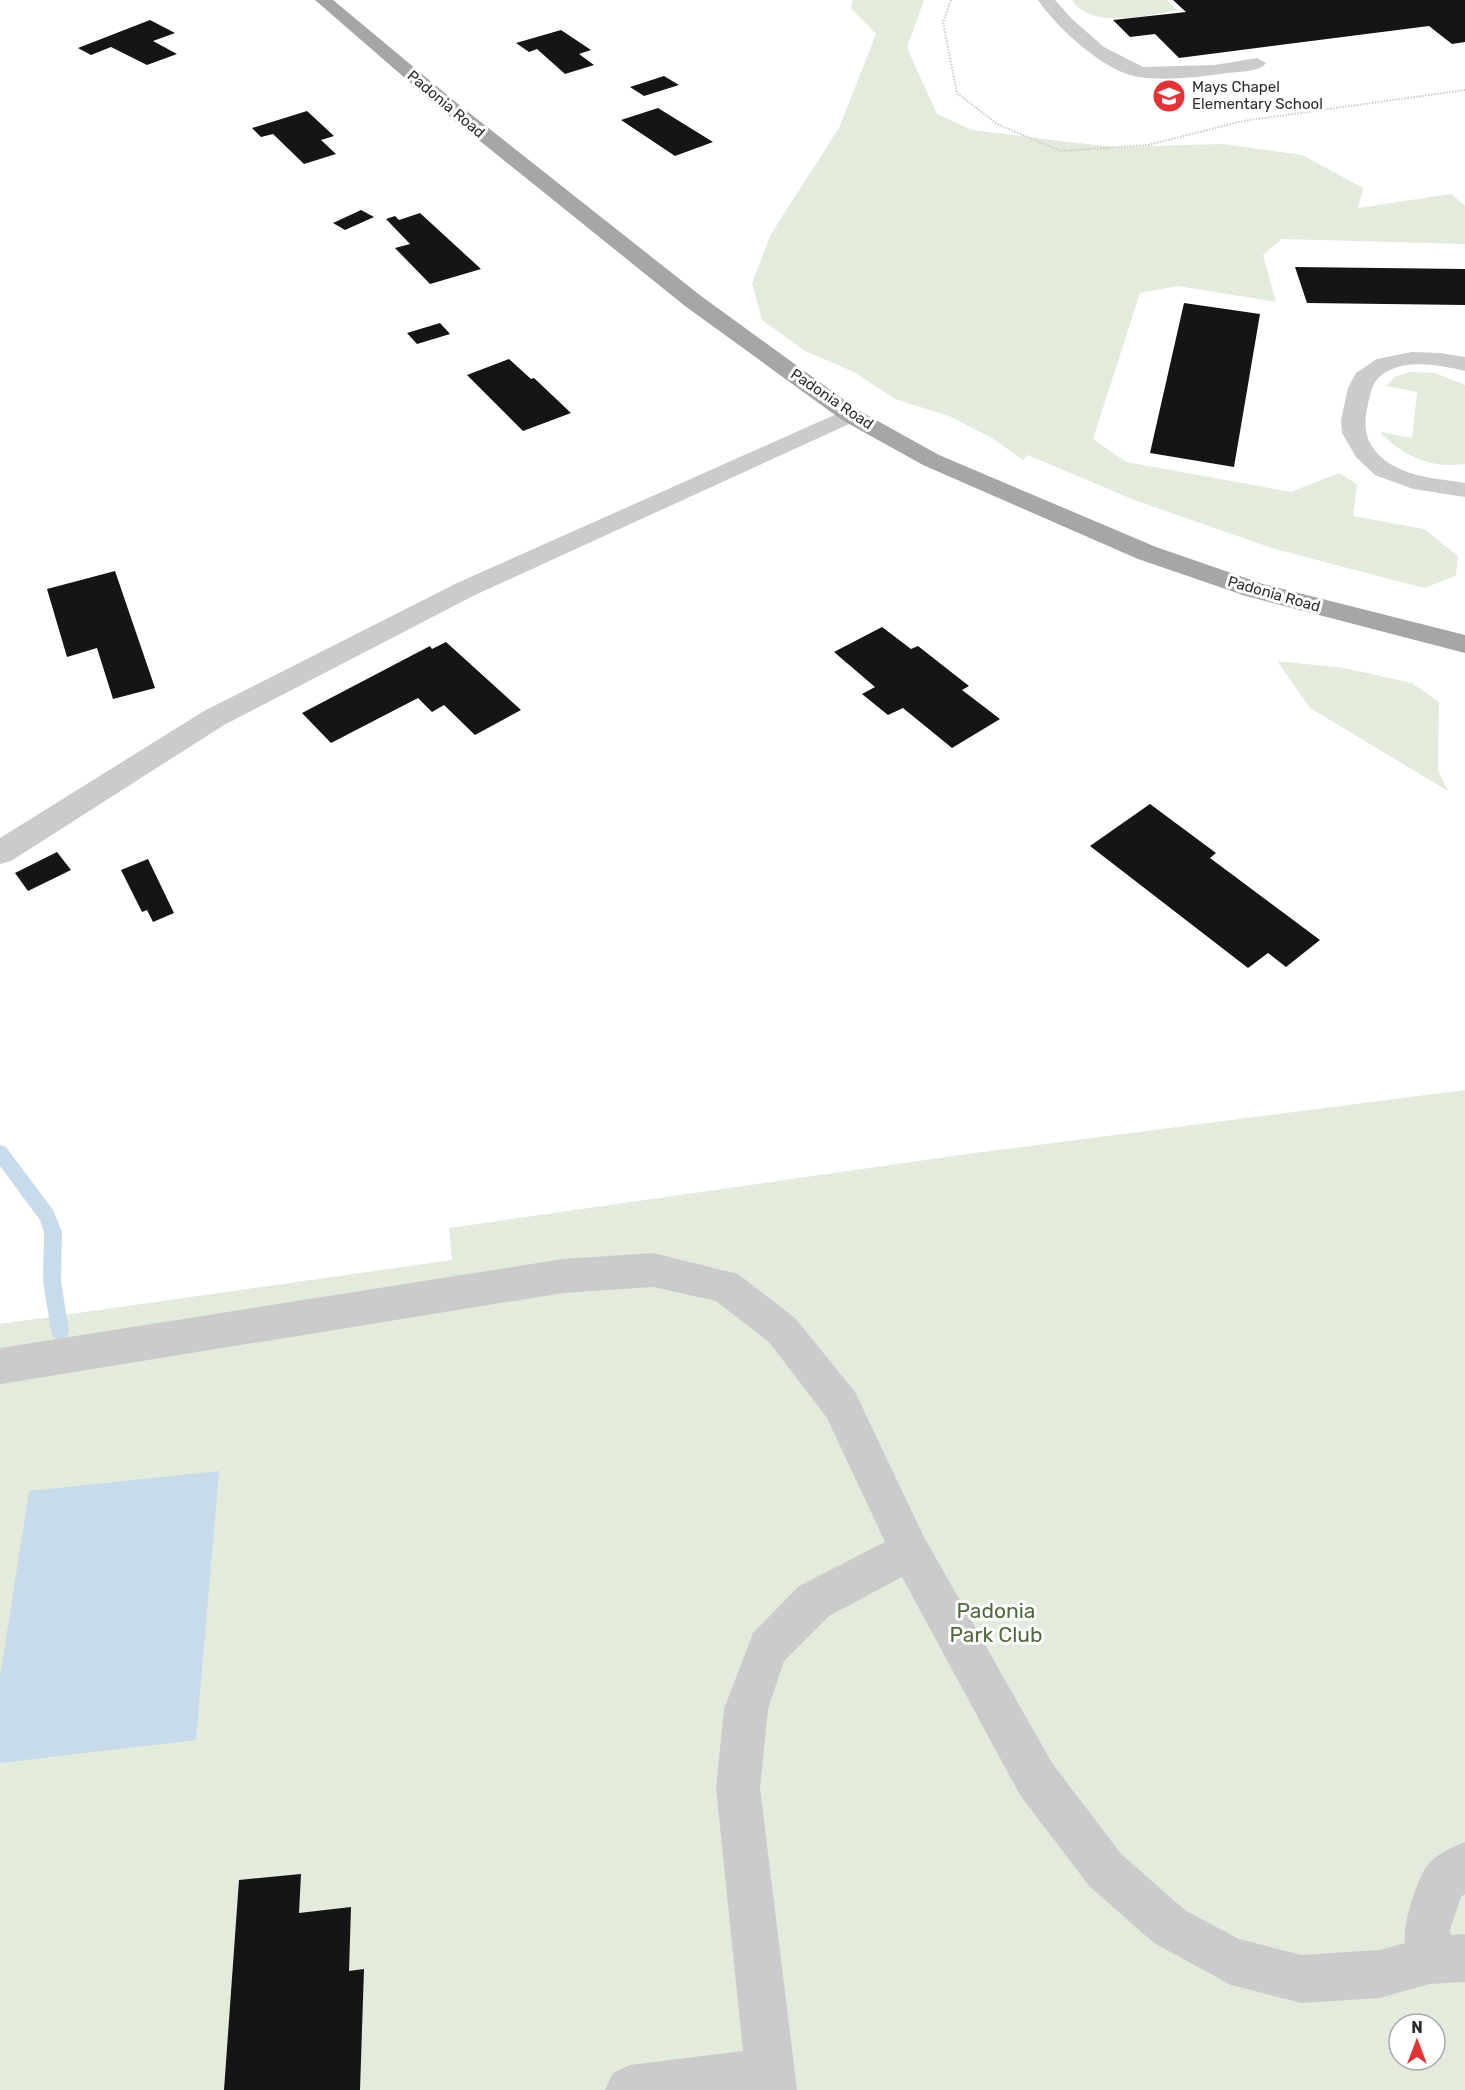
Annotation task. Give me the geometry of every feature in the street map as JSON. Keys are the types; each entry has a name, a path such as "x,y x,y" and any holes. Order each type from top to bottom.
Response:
{"main road":[{"name":"Padonia Road","path":"323,0 451,108 675,286 850,415 931,460 1147,553 1255,590 1465,644"}],"street":[{"path":"1046,0 1066,23 1098,51 1140,72 1215,70 1257,63"},
{"path":"1465,364 1432,359 1411,359 1389,363 1373,370 1362,380 1352,426 1358,441 1383,470 1407,480 1465,490"},
{"path":"0,853 214,718 466,589 850,415"},
{"path":"0,1366 563,1276 653,1270 725,1286 782,1330 841,1405 910,1551 1036,1779 1106,1871 1170,1927 1231,1961 1301,1979 1379,1974 1448,1959 1427,1929 1443,1882 1465,1865"},
{"path":"630,2090 771,2081 738,1788 746,1709 768,1648 814,1601 910,1551"}],"green space":[{"path":"852,0 924,0 907,48 937,114 972,130 1114,147 1223,144 1302,155 1363,188 1358,208 1451,194 1465,206 1465,244 1282,239 1263,255 1276,302 1178,286 1140,293 1093,439 1126,462 1291,492 1339,473 1357,484 1353,516 1424,529 1458,556 1456,576 1424,588 1275,549 1134,500 1028,455 1023,460 992,438 949,416 895,399 854,372 805,351 762,320 752,283 771,234 839,128 876,34 851,8"},
{"path":"1072,0 1167,0 1178,11 1137,17 1106,18 1081,9"},
{"path":"1409,372 1435,373 1465,385 1465,464 1441,464 1418,459 1398,448 1380,432 1412,438 1417,392 1386,386 1395,377"},
{"path":"1277,661 1344,668 1412,683 1439,702 1438,770 1448,791 1310,708"},
{"name":"Padonia Park Club","path":"1465,1090 1465,2090 0,2090 0,1324 452,1260 449,1228 967,1154"}],"water":[{"path":"219,1471 196,1740 0,1763 0,1677 29,1491"}],"building":[{"path":"1173,0 1465,0 1465,42 1452,44 1429,26 1179,58 1155,34 1130,37 1113,20 1186,12"},
{"path":"150,20 175,33 153,41 177,54 147,65 111,47 91,55 78,48"},
{"path":"561,30 591,50 579,54 594,65 565,74 537,49 529,52 516,43"},
{"path":"664,76 679,85 644,96 630,87"},
{"path":"658,108 713,142 675,156 621,120"},
{"path":"307,111 334,136 321,140 336,154 304,164 273,134 261,137 252,128"},
{"path":"361,210 374,217 345,230 333,223"},
{"path":"420,213 481,269 430,284 395,248 410,244 386,219 395,216 399,220"},
{"path":"1295,267 1465,269 1465,305 1307,303"},
{"path":"1184,303 1260,314 1234,467 1150,453"},
{"path":"440,323 450,334 417,344 407,333"},
{"path":"509,359 531,379 534,378 571,413 523,431 467,375"},
{"path":"115,571 155,688 113,699 97,648 67,657 47,589"},
{"path":"882,627 911,649 918,646 969,686 962,690 1000,719 952,748 903,708 888,715 862,694 875,687 834,652"},
{"path":"446,642 521,710 475,735 444,705 432,712 418,698 331,743 302,713 430,646 432,649"},
{"path":"1150,804 1216,853 1210,858 1320,940 1286,967 1268,953 1248,968 1090,846"},
{"path":"57,852 71,870 28,891 15,873"},
{"path":"148,859 174,913 153,922 147,910 142,912 121,870"},
{"path":"301,1874 299,1913 351,1907 349,1971 364,1969 360,2090 224,2090 239,1880"}],"waterway":[{"path":"0,1152 47,1216 53,1232 52,1281 60,1331"}],"place":[{"name":"Mays Chapel Elementary School","path":"1169,96"}]}
